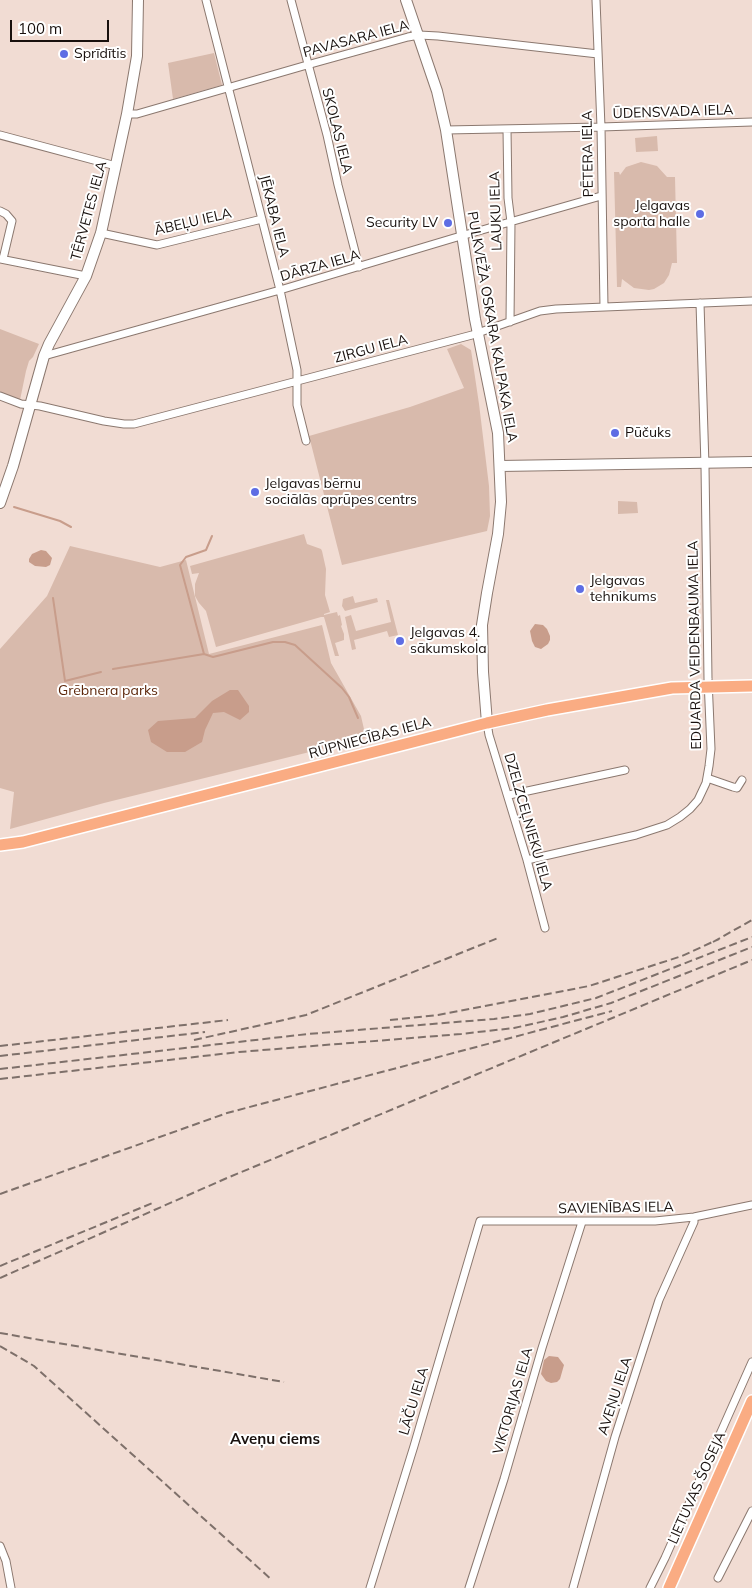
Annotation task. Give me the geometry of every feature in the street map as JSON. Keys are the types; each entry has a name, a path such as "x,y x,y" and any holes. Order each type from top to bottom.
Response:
{"main road":[{"name":"RŪPNIECĪBAS IELA","path":"0,845 23,842 487,723 546,710 672,688 752,686"},
{"name":"LIETUVAS ŠOSEJA","path":"669,1588 752,1401"}],"street":[{"name":"TĒRVETES IELA","path":"0,503 13,466 44,356 86,276 101,233 127,114 137,56 138,0"},
{"name":"JĒKABA IELA","path":"206,0 280,290 297,370 297,405 306,441"},
{"name":"SKOLAS IELA","path":"290,0 327,135 360,267"},
{"name":"PULKVEŽA OSKARA KALPAKA IELA","path":"406,0 437,91 446,130 478,333 498,434 500,511 482,625 482,672 487,723"},
{"name":"PĒTERA IELA","path":"596,0 601,127 604,307"},
{"name":"PAVASARA IELA","path":"127,114 137,114 419,35 598,54"},
{"name":"ŪDENSVADA IELA","path":"446,130 752,122"},
{"name":"LAUKU IELA","path":"507,129 508,198 511,222 510,322"},
{"path":"0,135 116,166"},
{"name":"DĀRZA IELA","path":"44,356 280,290 602,196"},
{"path":"0,211 6,214 12,221 2,259 86,276"},
{"name":"ĀBEĻU IELA","path":"101,233 158,245 262,219"},
{"name":"ZIRGU IELA","path":"0,396 17,403 104,421 134,424 478,333 548,310 752,300"},
{"name":"EDUARDA VEIDENBAUMA IELA","path":"528,860 636,835 666,825 680,817 698,800 707,778 711,749 700,303"},
{"path":"500,466 752,462"},
{"name":"DZELZCEĻNIEKU IELA","path":"487,723 489,735 528,860 545,928"},
{"path":"509,795 625,770"},
{"path":"707,778 737,788 742,780"},
{"name":"SAVIENĪBAS IELA","path":"480,1221 655,1221 694,1217 752,1205"},
{"name":"AVEŅU IELA","path":"573,1588 615,1438 659,1300 694,1222 694,1217"},
{"name":"LĀČU IELA","path":"370,1588 473,1250 480,1221"},
{"name":"VIKTORIJAS IELA","path":"469,1588 582,1222"},
{"path":"650,1588 752,1362"},
{"path":"718,1578 752,1511"},
{"path":"0,1546 6,1561 12,1588"}],"green space":[{"path":"214,53 222,85 173,99 168,63"},
{"path":"657,136 658,151 636,152 635,138"},
{"path":"641,162 657,166 667,177 675,177 677,263 672,263 669,275 664,283 649,290 634,288 622,279 621,287 617,287 614,172 619,172 620,175 626,167"},
{"path":"0,329 39,344 29,361 20,400 0,393"},
{"path":"461,344 471,350 479,404 489,486 490,516 487,531 342,565 309,436 410,407 464,388 447,349"},
{"path":"618,501 637,502 638,513 618,514"},
{"path":"304,534 307,544 322,551 326,569 325,595 330,612 324,615 337,612 338,616 340,615 344,634 344,640 335,643 339,656 335,656 324,617 216,647 206,611 195,596 195,584 199,573 192,574 190,566"},
{"name":"Grēbnera parks","path":"70,546 160,567 186,560 209,654 322,625 331,663 361,716 366,738 104,803 10,829 14,792 0,788 0,649 47,596"},
{"path":"353,596 355,603 377,598 378,602 345,611 342,606 343,599"},
{"path":"386,600 389,600 398,635 389,637 387,631 354,640 356,649 352,650 345,617 351,615 356,631 391,622"}],"shaded area":[{"path":"41,550 46,551 52,558 50,565 46,567 35,566 29,562 32,554"},
{"path":"535,624 543,625 550,636 548,644 541,649 535,647 532,641 530,631"},
{"path":"230,690 238,690 249,706 249,712 240,720 224,712 213,713 202,742 185,752 167,752 151,742 148,730 158,721 195,718 212,701"},
{"path":"549,1356 558,1357 564,1365 560,1379 557,1382 551,1383 546,1381 541,1374 544,1360"}],"waterway":[{"path":"14,507 60,521 71,527"},
{"path":"212,536 206,550 186,557 180,565 204,654 213,657 273,642 285,642 295,645 342,688 349,697 358,718"},
{"path":"53,598 65,681 101,672"},
{"path":"113,669 204,654"}],"railway":[{"path":"713,942 752,920"},
{"path":"0,1069 308,1034 494,1019 530,1014 596,998 752,937"},
{"path":"194,1040 306,1015 498,938"},
{"path":"390,1020 438,1015 589,986 682,956 719,939"},
{"path":"0,1079 239,1052 514,1028 563,1017 611,1003 752,947"},
{"path":"0,1278 227,1178 752,960"},
{"path":"0,1194 227,1113 612,1011"},
{"path":"0,1046 228,1020"},
{"path":"0,1056 205,1032"},
{"path":"0,1266 155,1202"},
{"path":"0,1333 284,1382"},
{"path":"0,1346 34,1366 272,1580"}],"place":[{"name":"Sprīdītis","path":"64,54"},
{"name":"Jelgavas sporta halle","path":"700,214"},
{"name":"Security LV","path":"448,223"},
{"name":"Pūčuks","path":"615,433"},
{"name":"Jelgavas bērnu sociālās aprūpes centrs","path":"255,492"},
{"name":"Jelgavas tehnikums","path":"580,589"},
{"name":"Jelgavas 4. sākumskola","path":"400,641"}],"district":[{"name":"Aveņu ciems","path":"275,1439"}]}
